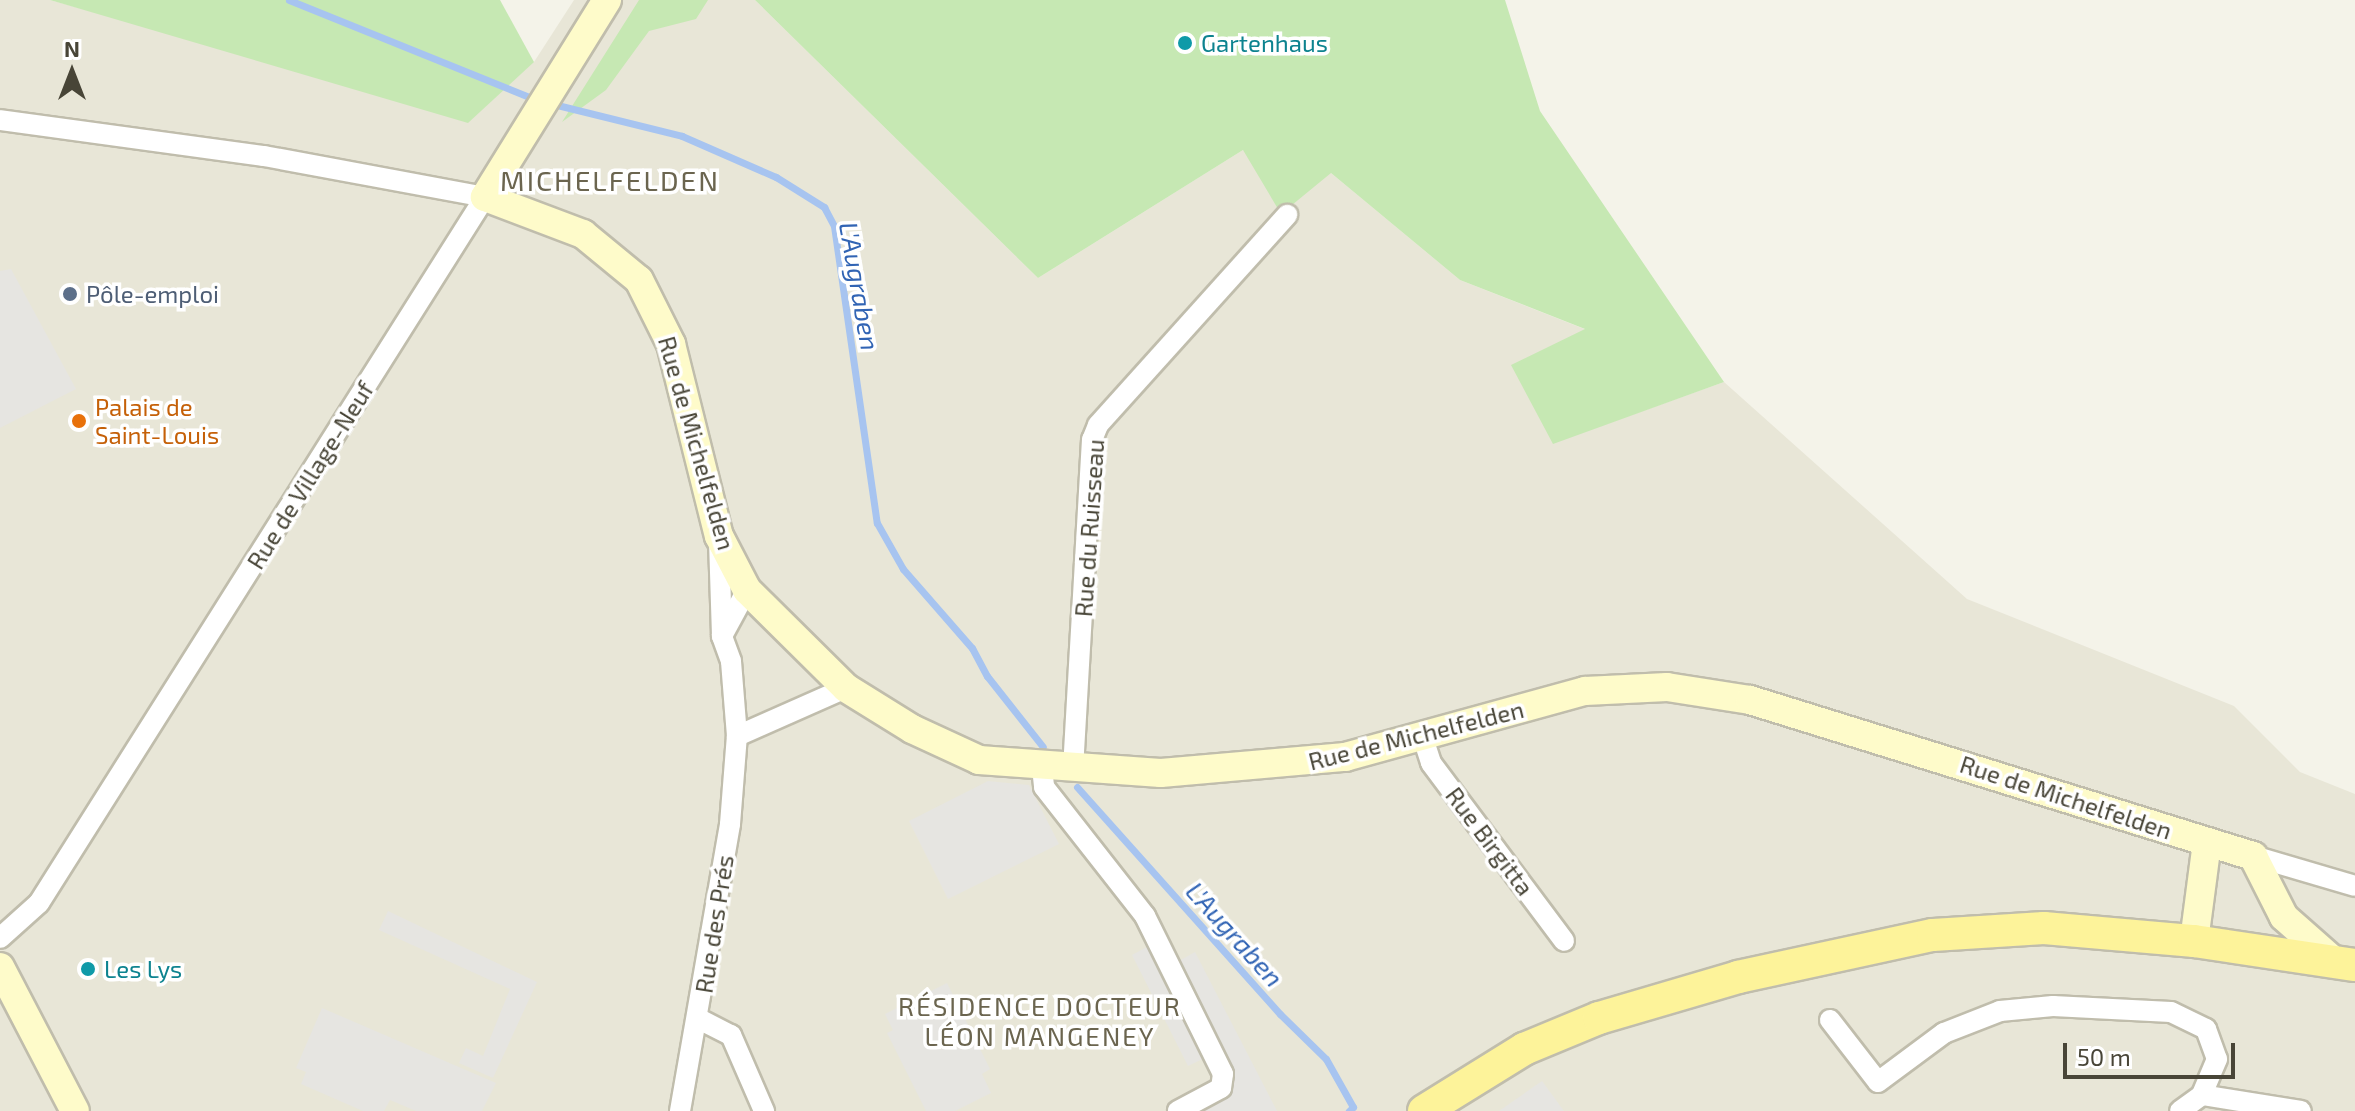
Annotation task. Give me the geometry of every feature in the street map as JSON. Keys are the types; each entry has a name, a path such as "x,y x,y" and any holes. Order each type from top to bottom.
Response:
{"main road":[{"path":"1424,1111 1524,1049 1599,1018 1738,977 1933,935 2044,928 2194,941 2345,964"}],"street":[{"name":"Rue de Village-Neuf","path":"0,938 39,903 607,0"},
{"name":"Rue de Michelfelden","path":"0,120 264,156 485,197 544,216 600,243 650,295 671,344 719,536 747,590 846,688 912,729 979,760 1042,767 1161,773 1273,767 1345,757 1585,691 1667,687 1811,715 2253,856"},
{"name":"Rue du Ruisseau","path":"1073,769 1092,440 1098,425 1287,215"},
{"name":"Rue des Prés","path":"680,1111 699,1019 730,824 737,736 731,661 722,636 719,536"},
{"path":"722,636 747,590"},
{"path":"737,736 846,688"},
{"name":"Rue Birgitta","path":"1423,738 1431,763 1564,941"},
{"path":"1042,767 1044,787 1145,916 1223,1074 1221,1088 1178,1111"},
{"path":"2194,941 2207,842"},
{"path":"2253,856 2355,886"},
{"path":"2253,856 2284,917 2345,964"},
{"path":"0,967 75,1111"},
{"path":"1830,1020 1878,1082 1944,1033 2000,1011 2053,1006 2171,1012 2192,1019 2214,1043 2215,1073 2202,1095 2180,1111"},
{"path":"699,1019 731,1035 760,1110"},
{"path":"2202,1095 2301,1111"}],"shaded area":[{"path":"0,0 50,0 140,25 534,62 574,0 755,0 1038,278 1243,150 1331,173 1460,280 1587,330 1553,443 1724,382 1967,599 2234,706 2300,772 2355,794 2355,1111 0,1111"},
{"path":"11,269 76,389 0,428 0,271"},
{"path":"988,781 1029,785 1059,844 948,899 909,821"},
{"path":"388,911 537,982 493,1078 459,1063 466,1048 483,1056 510,989 379,930"},
{"path":"1158,941 1170,966 1195,952 1277,1111 1197,1111 1221,1088 1213,1054 1188,1066 1132,955"},
{"path":"947,983 990,1069 982,1074 991,1093 955,1111 926,1111 887,1033 893,1030 885,1014"},
{"path":"322,1008 496,1083 482,1111 416,1111 390,1100 384,1111 363,1111 301,1084 306,1072 296,1068"},
{"path":"1542,1081 1564,1111 1499,1111"}],"green space":[{"path":"50,0 500,0 534,62 468,123"},
{"path":"639,0 708,0 696,19 649,31 606,90 562,122"},
{"path":"755,0 1505,0 1540,111 1724,382 1553,444 1511,365 1585,329 1460,280 1331,173 1281,214 1243,150 1038,278"}],"waterway":[{"name":"L'Augraben","path":"289,0 537,100"},
{"name":"L'Augraben","path":"549,103 682,136 776,177 824,207 834,226 877,523 903,569 972,648 987,676 1043,747"},
{"name":"L'Augraben","path":"1077,787 1280,1014 1326,1059 1353,1107 1349,1111"}],"place":[{"name":"Gartenhaus","path":"1185,43"},
{"name":"Pôle-emploi","path":"70,294"},
{"name":"Palais de Saint-Louis","path":"79,421"},
{"name":"Les Lys","path":"88,969"}],"district":[{"name":"MICHELFELDEN","path":"610,180"},
{"name":"RÉSIDENCE DOCTEUR LÉON MANGENEY","path":"1040,1021"}]}
